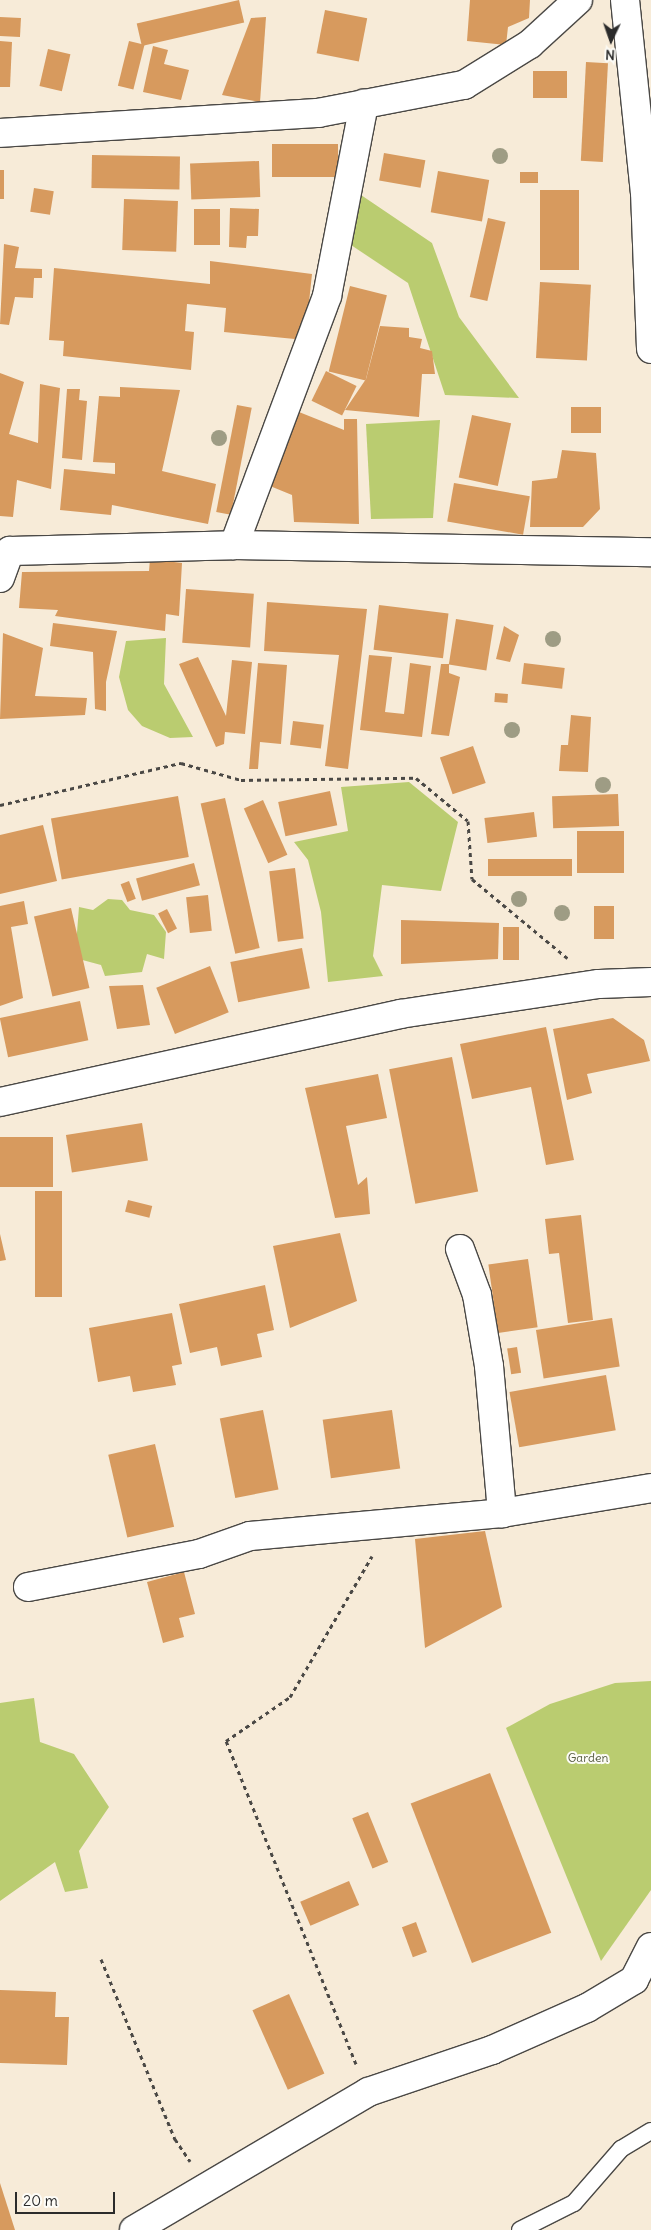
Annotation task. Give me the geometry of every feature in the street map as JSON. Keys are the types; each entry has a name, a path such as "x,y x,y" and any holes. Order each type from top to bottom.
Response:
{"street":[{"path":"0,133 318,113 464,85 530,44 578,0"},
{"path":"625,0 645,192 651,349"},
{"path":"630,40 651,69"},
{"path":"234,545 327,296 364,104"},
{"path":"0,578 10,551 234,545 651,552"},
{"path":"0,1102 400,1014 599,984 651,982"},
{"path":"460,1249 477,1295 489,1366 502,1513"},
{"path":"28,1587 199,1554 250,1536 394,1521 502,1513 651,1488"},
{"path":"134,2230 202,2187 322,2122 368,2092 492,2050 587,2008 634,1980 651,1947"}],"lane":[{"path":"520,2230 574,2203 620,2149 651,2131"}],"path":[{"path":"0,804 180,763 241,780 416,778 468,820 472,879 599,984"},
{"path":"368,2092 226,1741 290,1696 394,1521"},
{"path":"101,1959 175,2140 202,2187"}],"green space":[{"path":"361,195 432,243 459,317 519,398 445,395 408,283 333,233"},
{"path":"440,420 433,518 371,519 366,424"},
{"path":"166,638 164,684 193,737 170,738 142,726 128,710 119,677 126,641"},
{"path":"409,782 458,822 441,891 382,885 373,956 383,976 328,982 321,912 308,860 294,842 348,831 341,787"},
{"path":"108,899 122,900 130,910 154,915 166,932 164,959 147,954 142,972 105,976 101,965 75,958 79,907 93,910"},
{"name":"Garden","path":"651,1681 651,1890 601,1961 506,1728 550,1704 615,1683"},
{"path":"34,1698 40,1742 74,1754 109,1807 79,1851 88,1888 65,1892 55,1862 0,1901 0,1703"}],"building":[{"path":"239,0 244,22 142,46 137,24"},
{"path":"470,0 530,0 529,18 508,27 506,45 467,41"},
{"path":"325,10 367,18 359,61 317,53"},
{"path":"0,17 21,18 20,37 0,36"},
{"path":"266,17 260,102 222,95 251,18"},
{"path":"0,41 12,42 10,87 0,87"},
{"path":"129,41 145,45 133,90 118,86"},
{"path":"153,46 168,50 164,64 189,70 181,100 143,92"},
{"path":"48,49 70,54 62,91 39,86"},
{"path":"586,62 608,63 603,162 581,161"},
{"path":"533,71 567,71 567,98 533,98"},
{"path":"272,144 338,144 338,177 272,177"},
{"path":"384,153 425,160 420,188 379,181"},
{"path":"92,155 180,157 179,190 91,188"},
{"path":"259,161 260,197 191,199 190,163"},
{"path":"0,170 4,170 4,199 0,199"},
{"path":"438,171 489,180 482,221 431,212"},
{"path":"520,172 538,172 538,183 520,183"},
{"path":"34,188 54,191 50,215 30,212"},
{"path":"540,190 579,190 579,270 540,270"},
{"path":"124,199 178,201 176,252 122,250"},
{"path":"230,208 259,209 258,236 247,236 246,248 229,247"},
{"path":"194,209 220,209 220,245 194,245"},
{"path":"488,218 506,222 487,301 470,297"},
{"path":"4,244 19,247 15,268 42,269 42,278 34,278 33,298 15,297 9,325 0,324"},
{"path":"210,261 312,274 305,340 224,332 226,308 187,304 185,331 194,332 191,370 63,356 64,341 49,340 54,268 210,284"},
{"path":"540,282 591,285 587,361 536,358"},
{"path":"350,286 387,295 366,381 329,371"},
{"path":"380,326 409,328 409,337 422,339 420,348 432,351 435,374 422,374 419,417 345,410 366,379"},
{"path":"326,371 357,386 342,416 312,401"},
{"path":"0,373 24,382 9,434 38,443 40,384 60,388 51,489 17,480 13,517 0,516"},
{"path":"120,387 180,390 162,471 216,484 208,524 112,505 111,515 60,510 64,469 115,474 115,463 93,462 99,396 120,397"},
{"path":"67,389 80,389 79,400 87,401 82,460 62,458"},
{"path":"237,405 252,408 231,515 216,512"},
{"path":"571,407 601,407 601,433 571,433"},
{"path":"299,412 344,430 344,419 357,419 359,524 294,522 292,495 270,486"},
{"path":"472,415 511,423 498,486 459,478"},
{"path":"562,450 596,453 600,509 583,527 530,527 532,481 557,478"},
{"path":"454,483 530,496 523,535 447,521"},
{"path":"150,559 182,563 179,616 166,614 165,631 55,616 58,610 19,608 22,572 149,571"},
{"path":"186,589 254,594 250,648 182,643"},
{"path":"267,602 367,609 348,769 325,766 339,655 264,651"},
{"path":"379,605 448,614 443,658 374,650"},
{"path":"456,619 494,625 486,670 449,664"},
{"path":"53,623 117,631 106,682 106,711 95,709 93,652 50,646"},
{"path":"504,626 519,635 510,662 496,659"},
{"path":"3,633 43,648 35,696 87,698 85,715 0,719"},
{"path":"369,655 392,657 385,712 404,714 410,663 431,666 422,737 360,730"},
{"path":"198,657 226,716 232,660 252,662 245,734 225,732 224,744 216,747 179,664"},
{"path":"258,663 287,665 281,744 260,742 258,769 249,769"},
{"path":"524,663 565,668 562,689 521,684"},
{"path":"441,664 449,664 449,673 460,677 449,736 431,734"},
{"path":"495,693 508,694 507,703 494,702"},
{"path":"571,715 591,717 588,772 559,771 561,745 568,745"},
{"path":"293,721 324,725 321,749 290,745"},
{"path":"473,746 486,783 453,794 440,757"},
{"path":"330,791 337,825 285,836 278,802"},
{"path":"618,794 619,826 553,828 552,796"},
{"path":"178,796 189,857 62,879 51,818"},
{"path":"225,798 260,948 235,954 201,804"},
{"path":"263,800 287,855 268,863 244,809"},
{"path":"534,812 537,837 487,843 484,818"},
{"path":"43,825 57,881 0,894 0,835"},
{"path":"577,831 624,831 624,873 577,873"},
{"path":"488,859 572,859 572,876 488,876"},
{"path":"194,863 200,885 142,901 136,879"},
{"path":"295,868 304,938 278,942 269,871"},
{"path":"129,881 136,899 127,902 121,884"},
{"path":"208,895 212,931 190,933 186,897"},
{"path":"24,901 28,924 11,927 23,998 0,1006 0,906"},
{"path":"594,906 614,906 614,939 594,939"},
{"path":"71,908 89,988 52,996 34,917"},
{"path":"167,909 177,929 168,933 158,914"},
{"path":"401,920 499,923 498,959 401,964"},
{"path":"503,927 519,927 519,960 503,960"},
{"path":"302,948 310,988 238,1002 230,962"},
{"path":"210,966 229,1012 175,1034 156,988"},
{"path":"143,985 150,1025 117,1029 109,986"},
{"path":"80,1001 88,1040 8,1057 0,1018"},
{"path":"613,1018 644,1040 650,1061 587,1074 592,1093 567,1100 553,1029"},
{"path":"546,1027 574,1160 546,1165 531,1087 472,1099 460,1044"},
{"path":"452,1057 478,1191 415,1204 389,1069"},
{"path":"378,1074 387,1118 346,1126 358,1185 367,1177 370,1214 335,1218 305,1088"},
{"path":"142,1123 148,1161 72,1173 66,1135"},
{"path":"0,1137 53,1137 53,1187 0,1187"},
{"path":"35,1191 62,1191 62,1297 35,1297"},
{"path":"128,1200 152,1206 149,1218 125,1212"},
{"path":"581,1215 593,1320 568,1323 559,1253 549,1254 545,1219"},
{"path":"340,1233 357,1301 290,1328 273,1246"},
{"path":"0,1234 6,1260 0,1261"},
{"path":"528,1259 538,1327 498,1333 488,1265"},
{"path":"265,1285 274,1330 257,1334 262,1357 221,1366 217,1347 190,1353 179,1304"},
{"path":"172,1313 182,1364 172,1366 176,1385 133,1392 130,1376 98,1382 89,1328"},
{"path":"612,1318 620,1366 544,1378 536,1330"},
{"path":"517,1347 521,1373 511,1374 507,1349"},
{"path":"606,1375 616,1430 519,1447 509,1392"},
{"path":"263,1410 278,1490 235,1498 220,1418"},
{"path":"392,1410 400,1468 331,1478 323,1420"},
{"path":"155,1444 174,1527 127,1538 108,1455"},
{"path":"485,1531 502,1607 425,1648 415,1539"},
{"path":"184,1572 195,1614 179,1618 184,1637 163,1643 147,1582"},
{"path":"490,1773 551,1933 472,1963 411,1803"},
{"path":"368,1812 388,1862 372,1868 352,1818"},
{"path":"349,1881 359,1905 310,1926 300,1902"},
{"path":"416,1922 427,1952 413,1957 402,1927"},
{"path":"0,1990 56,1992 55,2017 69,2017 67,2065 0,2063"},
{"path":"289,1994 324,2073 288,2090 252,2010"},
{"path":"0,2183 15,2230 0,2230"}]}
